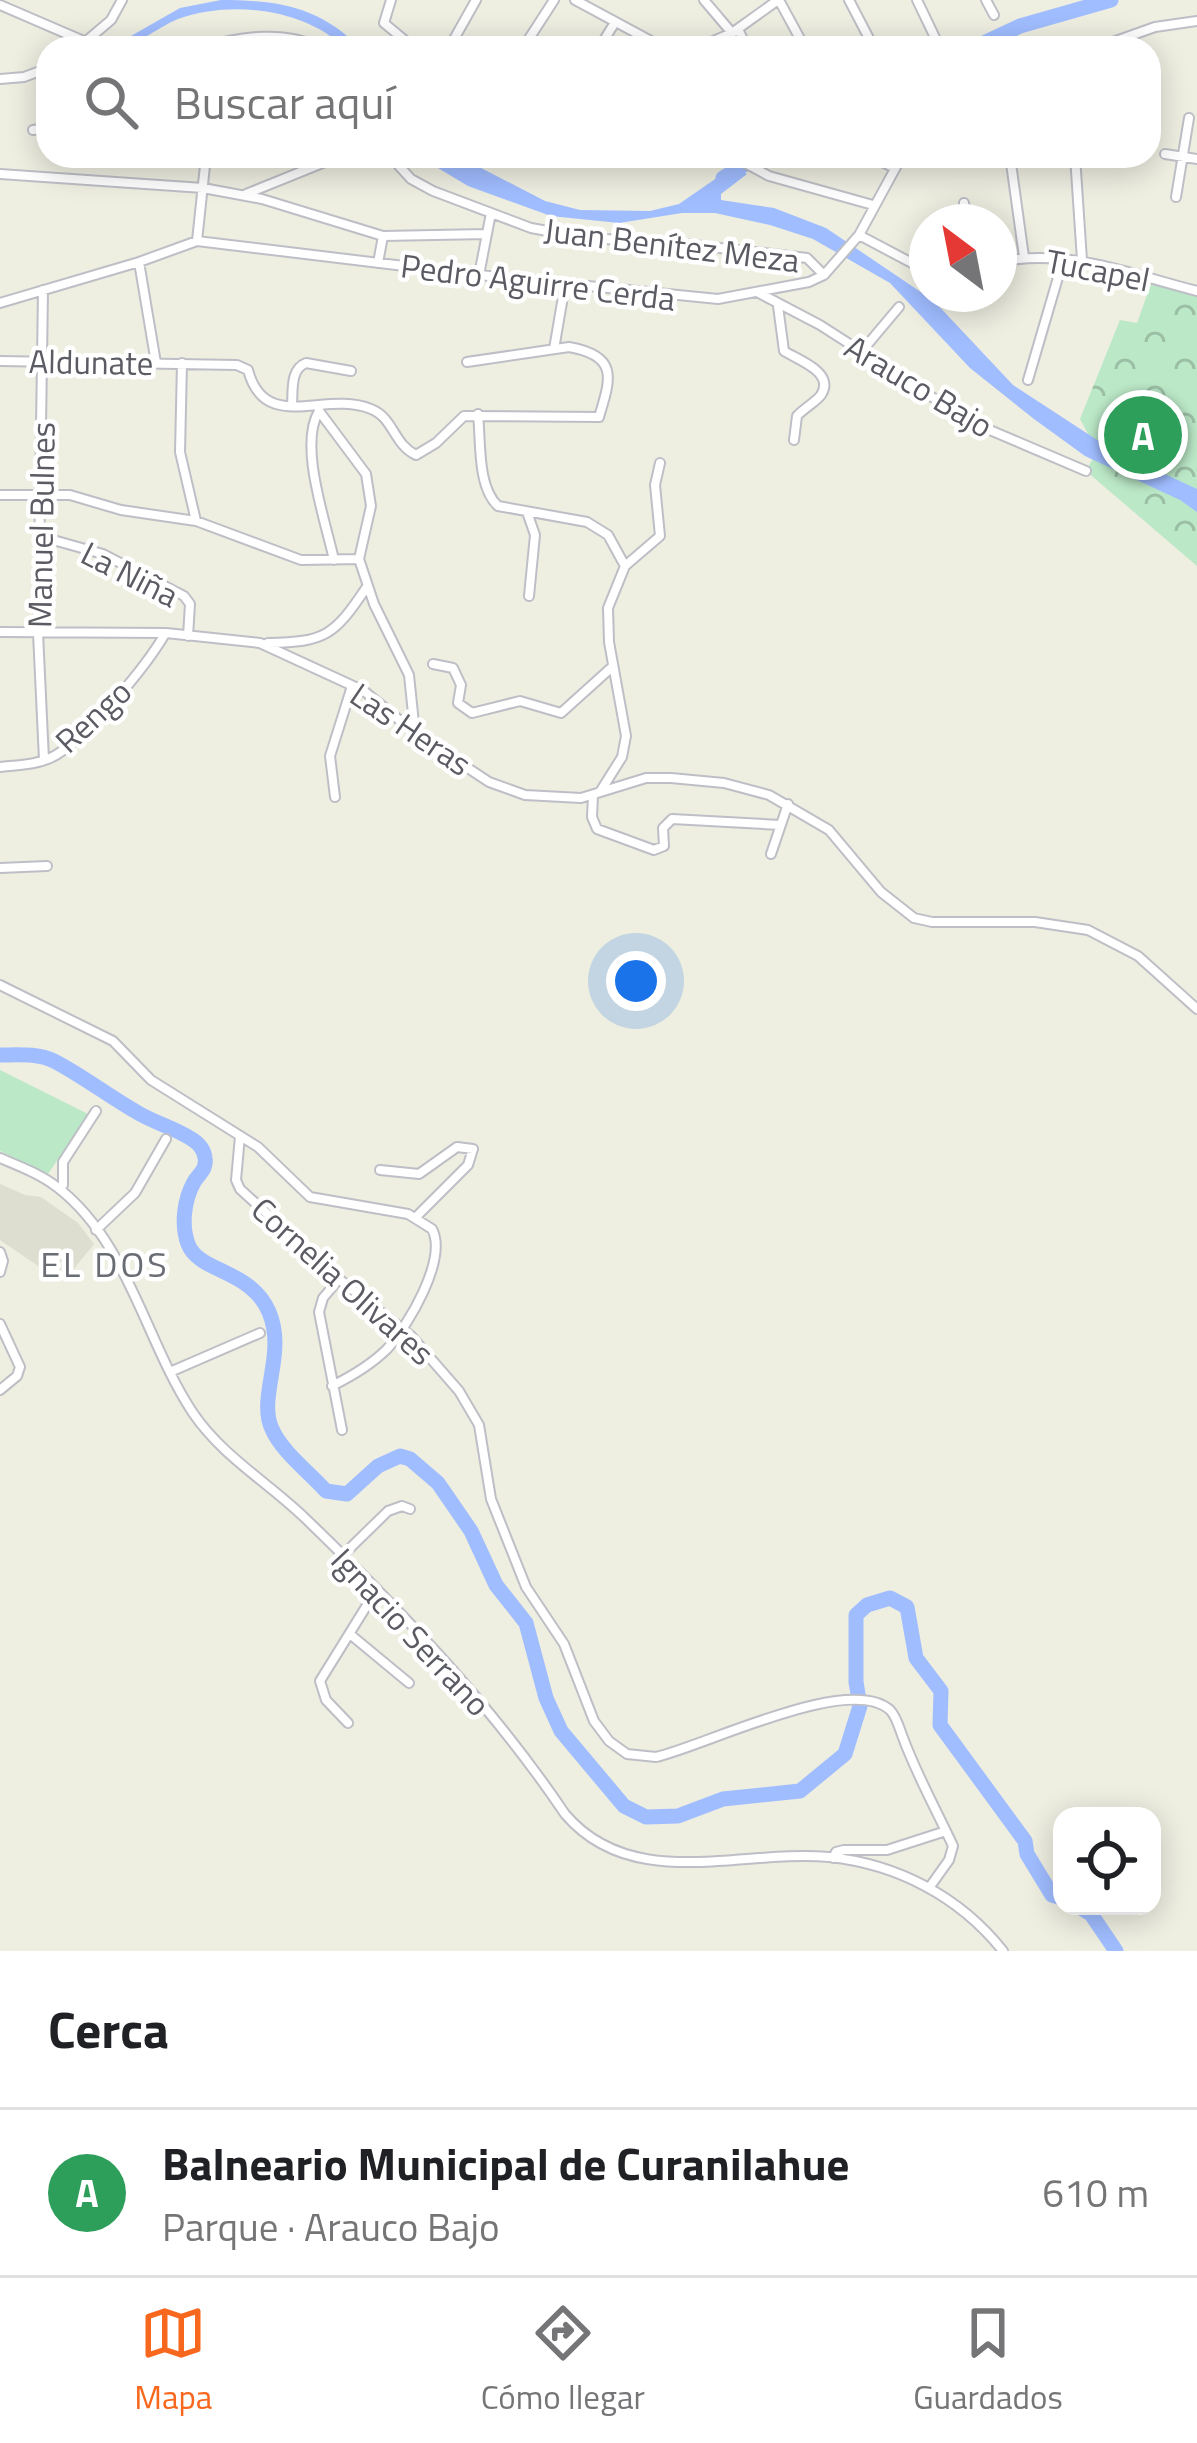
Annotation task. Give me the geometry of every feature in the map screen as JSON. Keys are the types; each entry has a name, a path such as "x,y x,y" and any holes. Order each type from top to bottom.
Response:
{"street":[{"path":"92,36 111,20 122,0"},
{"path":"456,36 476,0"},
{"path":"531,36 554,0"},
{"path":"574,0 640,36"},
{"path":"704,0 739,36"},
{"path":"724,36 779,0 798,36"},
{"path":"849,0 868,36"},
{"path":"916,0 934,36"},
{"path":"986,0 994,15"},
{"path":"388,1 384,23 400,36"},
{"path":"0,5 64,36"},
{"path":"1130,36 1197,21"},
{"path":"606,36 614,23"},
{"path":"0,79 36,72"},
{"path":"1176,197 1189,118"},
{"path":"1165,154 1197,159"},
{"path":"0,303 197,241 205,168"},
{"path":"245,195 307,168"},
{"name":"Juan Benítez Meza","path":"401,168 433,191 531,228 586,238 807,258 828,271"},
{"path":"753,168 873,206"},
{"path":"828,271 858,237 892,168"},
{"path":"1012,168 1024,257"},
{"path":"1076,168 1082,260"},
{"path":"0,174 203,188 245,195 382,236 486,234"},
{"path":"479,275 491,213"},
{"path":"378,263 382,236"},
{"path":"858,237 909,262"},
{"name":"Pedro Aguirre Cerda","path":"197,241 699,300 809,282 828,271"},
{"path":"1028,380 1064,256"},
{"name":"Tucapel","path":"1017,258 1064,256 1197,291"},
{"path":"139,262 156,363"},
{"path":"553,350 565,285"},
{"name":"Manuel Bulnes","path":"43,290 38,633 44,760"},
{"name":"Arauco Bajo","path":"757,292 862,351 971,422 1086,471"},
{"path":"778,306 784,351 812,364 824,386 822,394 797,416 794,440"},
{"path":"862,351 899,308"},
{"path":"351,371 300,366 292,406 359,404 378,411 388,420 397,441 416,455 436,443 456,421 478,414 599,417 611,376 607,367 584,350 466,362"},
{"name":"Aldunate","path":"0,361 244,367 260,399 292,406"},
{"path":"182,363 180,452 196,521"},
{"path":"319,408 366,474 371,506 359,560 409,675 416,733"},
{"path":"319,408 312,451 334,560"},
{"path":"478,414 487,495 498,506 559,514 601,529 625,566"},
{"path":"660,463 655,485 660,536 625,566 608,608 626,736 622,757 596,794 592,818 597,829 654,850 664,846 663,828 672,820 780,825"},
{"path":"0,495 41,493 196,521 301,560 359,560"},
{"path":"527,512 536,535 530,596"},
{"name":"La Niña","path":"39,536 103,554 184,596 190,604 188,636"},
{"path":"260,643 310,642 326,636 343,623 367,587"},
{"name":"Las Heras","path":"0,632 166,633 260,643 364,691 416,733 511,792 560,798 596,794 646,778 724,783 788,804 829,830 881,892 914,918 1035,922 1088,930 1138,956 1197,1009"},
{"name":"Rengo","path":"0,767 44,760 68,746 125,688 166,633"},
{"path":"433,664 453,668 461,685 458,703 472,713 520,701 561,713 613,666"},
{"path":"335,797 330,755 352,686"},
{"path":"770,854 788,804"},
{"path":"0,868 47,866"},
{"path":"0,985 113,1040 151,1080 240,1136 314,1200 416,1217 436,1235 432,1272 401,1328 383,1352 332,1386"},
{"path":"59,1188 63,1162 96,1111"},
{"name":"Cornelia Olivares","path":"240,1136 236,1180 240,1189 433,1357 474,1415 491,1498 526,1587 564,1644 594,1721 609,1741 634,1757 656,1757 819,1704 879,1704 895,1718 946,1831"},
{"path":"97,1230 135,1193 166,1139"},
{"path":"380,1170 419,1174 457,1147 473,1149 468,1165 416,1217"},
{"name":"Ignacio Serrano","path":"0,1158 59,1188 97,1230 196,1418 377,1589 453,1669 565,1814 594,1840 638,1856 678,1863 832,1858 883,1869 944,1896 1004,1951"},
{"path":"339,1279 319,1308 342,1430"},
{"path":"0,1324 20,1367 17,1376 0,1390"},
{"path":"170,1372 260,1333"},
{"path":"342,1556 388,1511 402,1506 410,1509"},
{"path":"348,1724 326,1700 320,1681 377,1589"},
{"path":"351,1635 409,1683"},
{"path":"832,1858 844,1850 898,1848 946,1831 953,1846 949,1860 929,1888"}],"shaded area":[{"path":"0,1184 41,1197 78,1223 94,1244 68,1276 53,1276 0,1240"}],"green space":[{"path":"1151,284 1197,296 1197,566 1086,471 1097,451 1080,419 1120,320 1137,323"},
{"path":"0,1070 88,1114 48,1174 0,1151"}],"water":[{"path":"221,0 296,8 347,36 330,36 288,16 243,9 198,13 146,36 131,36 180,8"},
{"path":"438,168 481,168 545,201 580,210 650,211 679,204 737,168 747,174 721,194 721,200 774,208 826,228 909,284 909,303 890,283 813,239 770,225 715,213 619,223 551,216 468,186"},
{"path":"917,312 944,312 1013,385 1111,449 1197,489 1197,512 1085,456 970,368"}],"waterway":[{"path":"999,36 1111,0"},
{"path":"723,178 739,168"},
{"path":"0,1055 54,1061 200,1146 205,1165 188,1197 186,1237 194,1253 250,1287 269,1312 275,1344 268,1417 276,1437 326,1491 347,1494 378,1466 400,1456 438,1483 471,1531 496,1585 526,1623 546,1698 561,1731 624,1806 646,1817 678,1816 723,1799 800,1791 845,1754 860,1706 856,1615 867,1605 890,1598 907,1607 916,1658 941,1691 940,1725 1025,1841 1027,1854 1053,1895"},
{"path":"1092,1915 1116,1951"}],"place":[{"name":"Balneario Municipal de Curanilahue","path":"1143,435"}],"district":[{"name":"EL DOS","path":"105,1264"}]}
